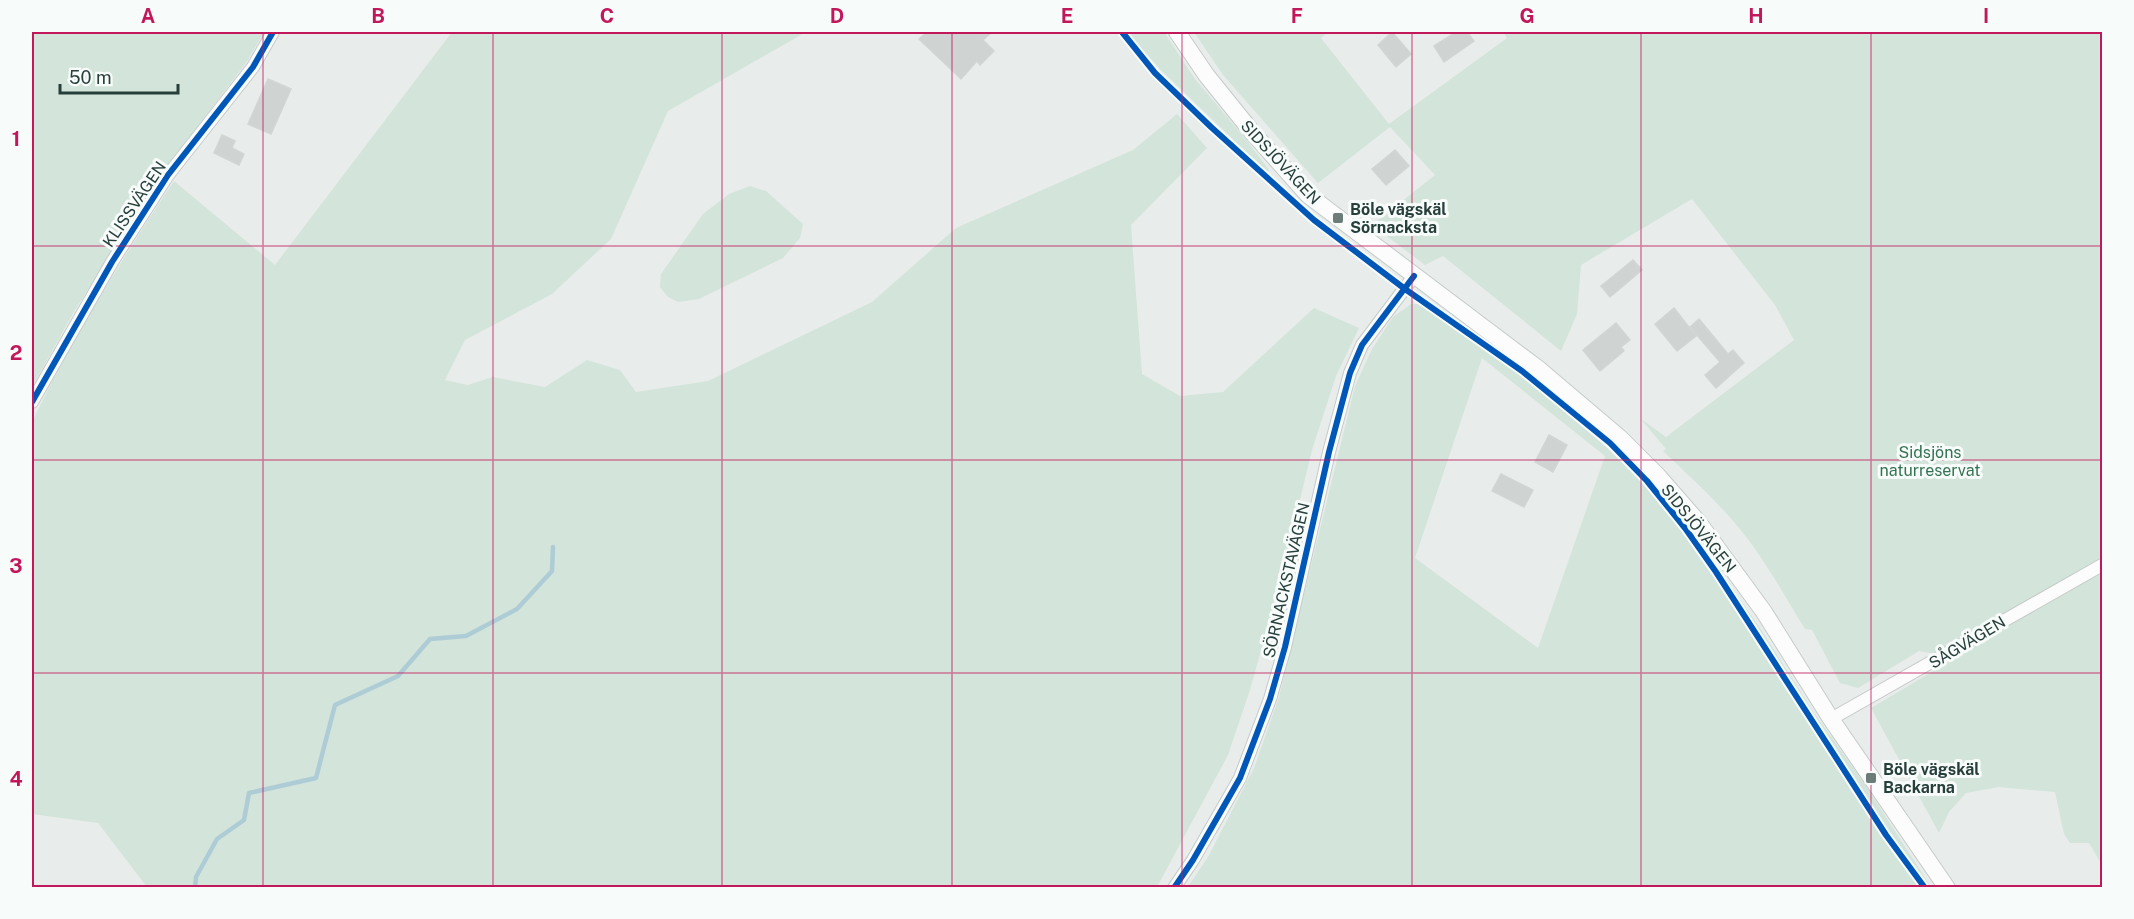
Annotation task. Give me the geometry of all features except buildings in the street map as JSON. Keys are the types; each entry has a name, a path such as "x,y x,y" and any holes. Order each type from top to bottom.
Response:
{"main road":[{"name":"SIDSJÖVÄGEN","path":"1177,32 1206,76 1308,195 1540,370 1619,436 1658,476 1699,523 1764,612 1831,719 1947,888"}],"street":[{"name":"KLISSVÄGEN","path":"32,402 118,252 168,175 253,67 273,32"},
{"name":"SÖRNACKSTAVÄGEN","path":"1174,888 1240,778 1270,699 1285,647 1329,452 1350,373 1362,345 1414,276"},
{"name":"SÅGVÄGEN","path":"1831,719 1917,672 2032,603 2103,565"}],"green space":[{"path":"32,32 264,32 246,63 164,170 75,310 32,387"},
{"path":"452,32 806,32 668,111 611,239 552,294 465,340 445,380 468,385 493,377 545,387 587,360 620,370 636,392 708,381 872,302 956,228 1133,150 1177,114 1207,148 1131,225 1142,374 1180,396 1223,392 1314,308 1359,328 1336,376 1312,450 1280,582 1250,690 1228,755 1157,887 147,887 98,823 32,814 32,422 47,391 117,269 174,181 275,265"},
{"path":"1129,32 1164,32 1195,79 1245,138 1269,170 1268,173 1160,69"},
{"name":"Sidsjöns naturreservat","path":"1194,32 1328,32 1321,38 1389,124 1507,38 1503,32 2102,32 2102,559 1940,655 1919,651 1858,688 1840,683 1812,630 1805,629 1774,577 1739,528 1663,451 1666,449 1641,419 1666,437 1794,340 1775,305 1692,199 1581,265 1577,314 1561,351 1443,256 1425,265 1372,225 1435,175 1390,127 1318,183 1223,75"},
{"path":"750,186 766,191 803,224 800,238 783,258 699,299 678,302 668,297 660,287 661,274 703,214 729,194"},
{"path":"1411,304 1419,304 1524,376 1607,448 1649,489 1684,531 1691,528 1762,631 1812,710 1864,783 1931,887 1187,888 1208,857 1254,768 1279,697 1355,386 1372,349 1393,317","holes":["1482,358 1605,456 1538,648 1415,558"]},
{"path":"2102,571 2102,865 2089,843 2070,843 2064,834 2055,792 1999,787 1966,793 1949,812 1939,833 1871,708"}],"waterway":[{"path":"195,888 196,877 217,839 244,820 249,793 316,778 335,705 398,676 430,639 466,636 517,609 552,571 553,547"}],"cycle path":[{"path":"32,402 112,262 168,175 253,67 273,32"},
{"path":"1122,32 1155,73 1314,220 1405,289 1522,371 1610,443 1647,481 1685,528 1716,572 1886,835 1925,888"},
{"path":"1174,888 1193,860 1240,778 1270,699 1285,647 1329,452 1350,373 1362,345 1414,276"}],"place":[{"name":"Böle vägskäl Sörnacksta","path":"1338,218"},
{"name":"Böle vägskäl Backarna","path":"1871,778"}]}
